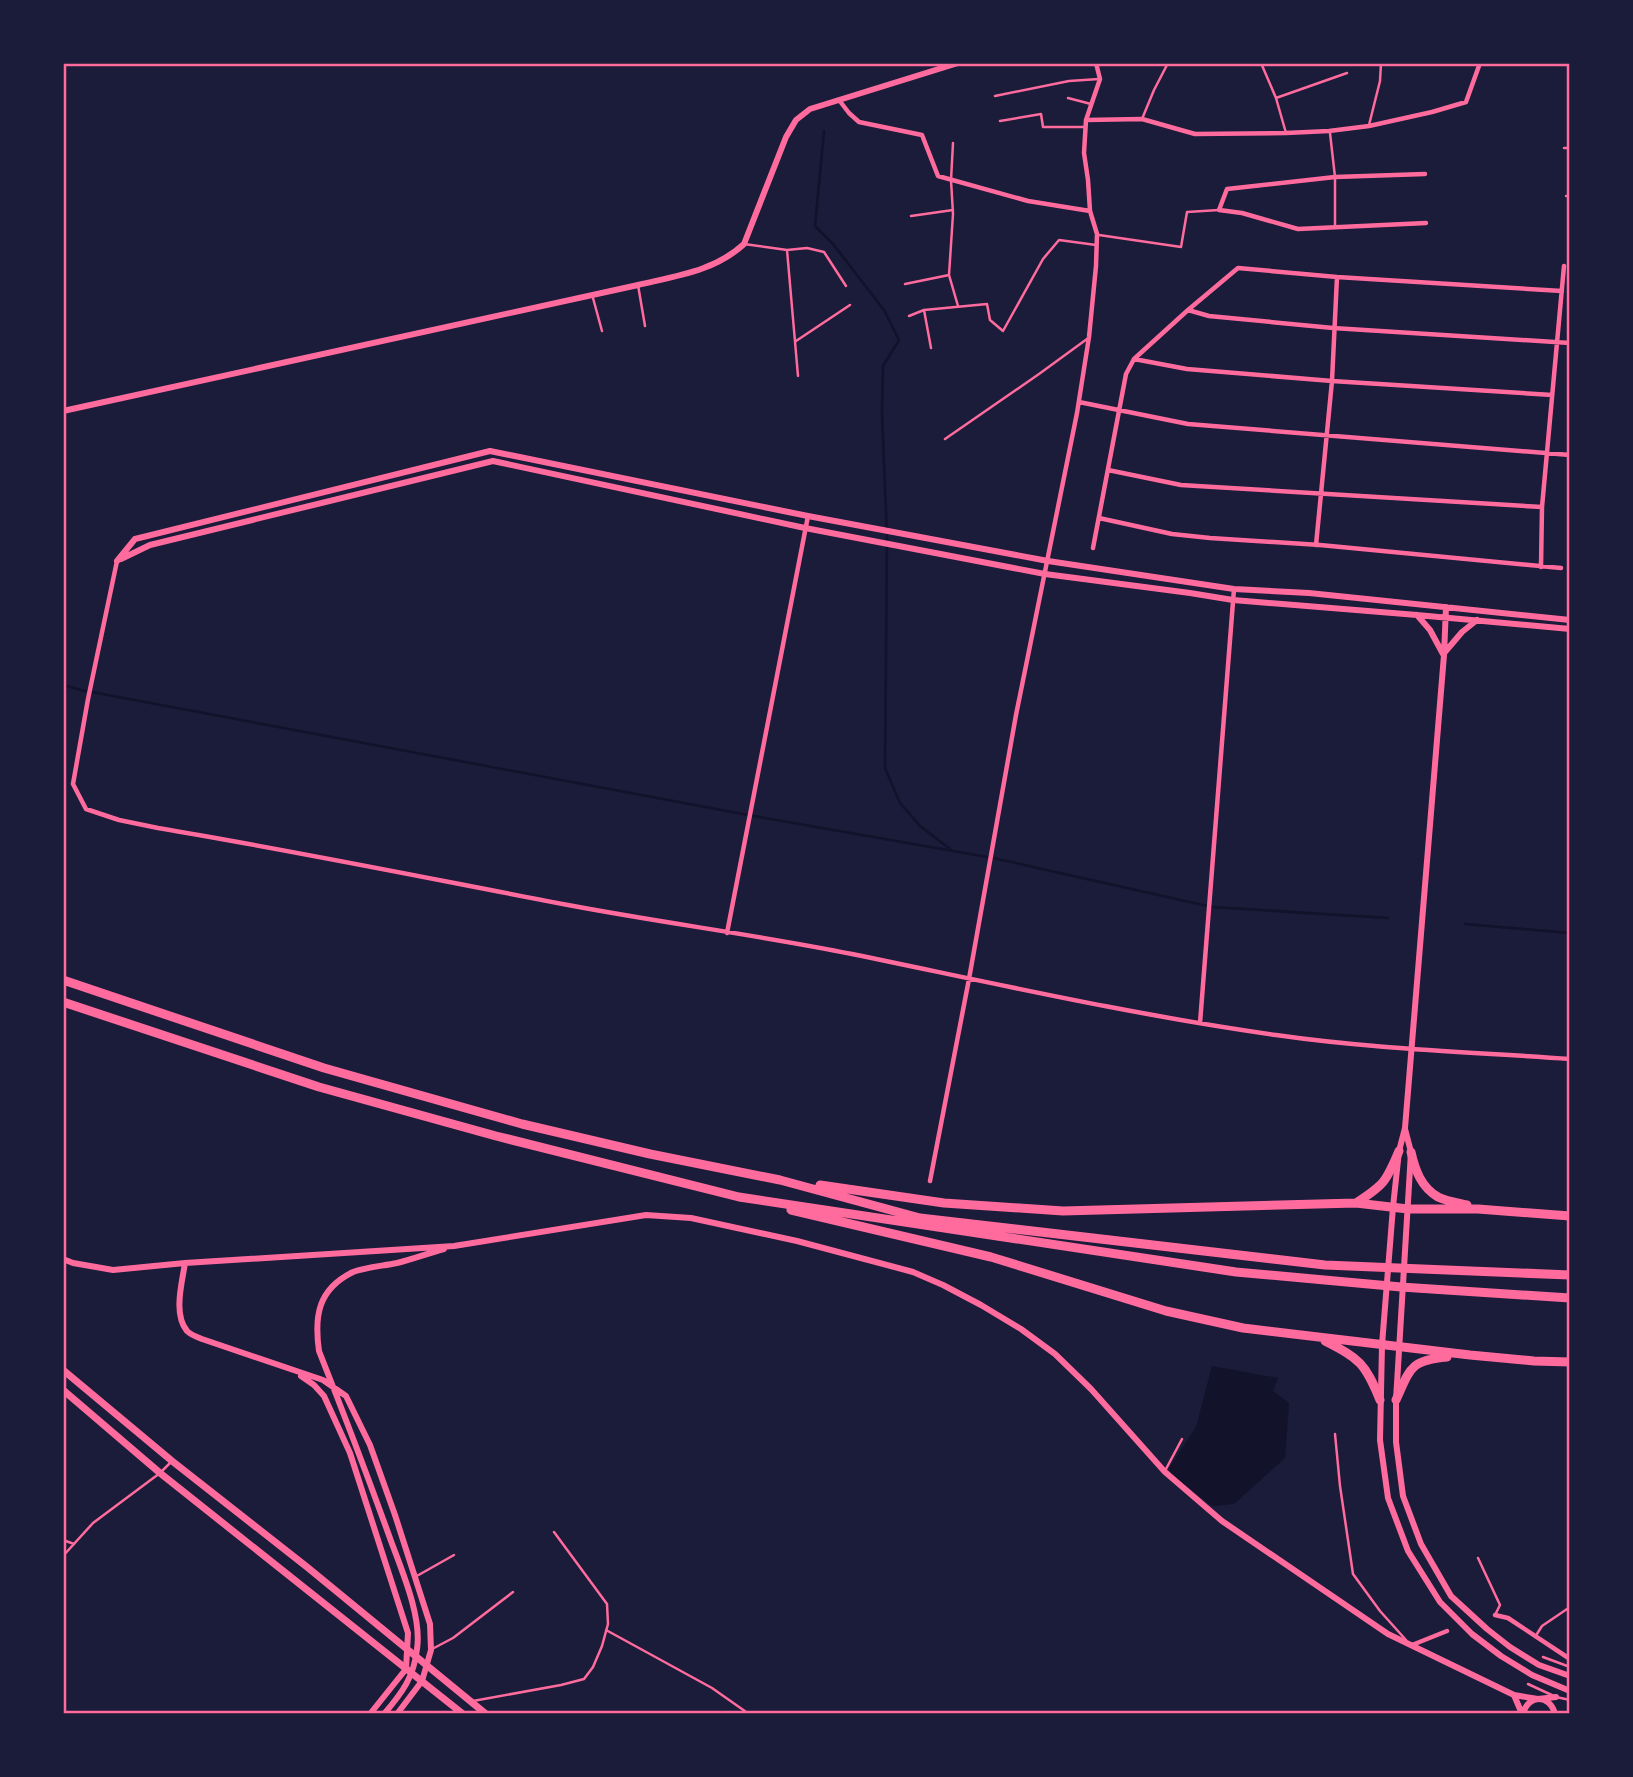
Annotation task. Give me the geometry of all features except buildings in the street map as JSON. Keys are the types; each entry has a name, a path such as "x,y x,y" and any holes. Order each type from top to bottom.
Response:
{"highway":[{"path":"63,980 324,1068 509,1120 650,1154 780,1180 944,1203 1063,1211 1356,1203 1408,1209 1478,1209 1570,1216"},
{"path":"63,1002 318,1087 495,1136 863,1228 991,1257 1166,1311 1243,1328 1399,1348 1570,1362"},
{"path":"1356,1203 1379,1188 1388,1176 1399,1151"},
{"path":"1410,1152 1416,1172 1438,1197 1478,1209"},
{"path":"780,1180 920,1217 947,1221 1325,1265 1570,1275"},
{"path":"739,1197 1237,1272 1401,1287 1570,1298"},
{"path":"1320,1338 1353,1356 1362,1365 1380,1399"},
{"path":"1396,1400 1411,1368 1429,1359 1469,1355"}],"main road":[{"path":"63,1370 486,1714"},
{"path":"63,1390 160,1473 463,1714"}],"street":[{"path":"63,411 638,285 716,264 744,244 786,137 796,120 810,109 958,63"},
{"path":"930,1181 1020,692 1048,561 1090,337 1097,234 1090,211 1084,153 1086,120 1100,79 1096,63"},
{"path":"1086,120 1142,119 1195,134 1286,133 1369,126 1466,102 1480,63"},
{"path":"839,100 859,122 922,135 938,176 1028,201 1090,211"},
{"path":"1425,174 1335,177 1227,189 1219,210 1242,213 1298,229 1426,223"},
{"path":"1541,567 1542,507 1564,266"},
{"path":"1093,548 1126,374 1133,359 1238,268 1562,291"},
{"path":"1316,545 1332,381 1337,277"},
{"path":"1188,310 1209,316 1334,328 1570,343"},
{"path":"1133,359 1187,369 1552,395"},
{"path":"1079,402 1188,424 1570,455"},
{"path":"1570,620 1309,593 1234,589 1048,561 878,530 490,451 135,539 117,561 73,784 86,809 119,820 569,905 849,954 1200,1023 1279,1036 1570,1059"},
{"path":"117,561 150,545 493,461 805,528 1045,574 1233,600 1570,629"},
{"path":"1108,470 1181,485 1542,507"},
{"path":"727,933 808,516"},
{"path":"1099,518 1172,534 1561,568"},
{"path":"1200,1023 1234,589"},
{"path":"1446,607 1411,1063 1405,1128 1399,1151 1393,1207 1382,1345 1380,1440 1388,1498 1408,1551 1440,1602 1472,1634 1501,1656 1532,1675 1570,1691"},
{"path":"1418,615 1444,654"},
{"path":"1444,654 1462,632 1477,620"},
{"path":"1405,1128 1410,1152 1396,1400 1396,1442 1403,1496 1421,1544 1451,1596 1510,1647 1539,1665 1570,1676"},
{"path":"63,1259 113,1270 454,1246 646,1215 691,1219 797,1241 913,1272 943,1284 981,1305 1055,1354 1091,1389 1165,1472 1222,1521 1388,1634 1514,1695 1549,1702 1555,1714"},
{"path":"384,1714 410,1679 418,1647 417,1621 376,1499 318,1351 316,1330 319,1307 330,1288 354,1272 401,1262 454,1246"},
{"path":"185,1263 180,1308 182,1322 189,1333 323,1380 346,1396 370,1445 430,1624 431,1650 422,1681 397,1714"},
{"path":"294,1371 324,1396 350,1453 408,1633 406,1669 370,1714"},
{"path":"1495,1615 1508,1618 1570,1659"},
{"path":"1411,1646 1447,1631"},
{"path":"1514,1695 1522,1714"},
{"path":"1522,1714 1528,1703 1556,1697"}],"lane":[{"path":"1142,119 1168,63"},
{"path":"1261,63 1276,98 1286,133"},
{"path":"1369,126 1380,81 1381,63"},
{"path":"1276,98 1347,73"},
{"path":"995,96 1069,81 1100,79"},
{"path":"1068,98 1091,104"},
{"path":"1000,121 1041,114 1044,127 1086,127"},
{"path":"1329,131 1335,177 1335,227"},
{"path":"953,143 949,275 958,306"},
{"path":"1564,148 1570,148"},
{"path":"911,216 953,210"},
{"path":"1097,234 1181,247 1187,212 1219,210"},
{"path":"908,316 924,310 987,304 990,320 1003,331 1043,259 1059,240 1096,245"},
{"path":"744,244 787,250 807,248 824,252 846,286"},
{"path":"787,250 798,376"},
{"path":"905,284 949,275"},
{"path":"638,285 645,326"},
{"path":"592,295 602,331"},
{"path":"796,341 850,305"},
{"path":"924,310 931,348"},
{"path":"945,439 1090,337"},
{"path":"1335,1434 1353,1574 1380,1611 1411,1646"},
{"path":"1165,1472 1182,1439"},
{"path":"63,1556 93,1523 172,1461"},
{"path":"470,1701 584,1679 593,1667 608,1624 607,1604 554,1532"},
{"path":"63,1539 74,1545"},
{"path":"415,1577 454,1555"},
{"path":"1478,1558 1500,1605 1495,1615"},
{"path":"431,1650 513,1592"},
{"path":"1535,1637 1542,1626 1570,1607"},
{"path":"606,1630 712,1688 749,1714"},
{"path":"1543,1657 1570,1667"},
{"path":"1528,1684 1556,1697 1570,1700"}],"shaded area":[{"path":"1212,1366 1278,1378 1273,1391 1289,1403 1285,1458 1234,1504 1212,1506 1171,1474 1169,1468 1196,1427"}],"waterway":[{"path":"824,131 815,226 833,244 884,310 899,340 883,366 887,538 885,768 900,803 920,826 950,849"},
{"path":"63,685 748,815 993,858 1212,907 1388,918"},
{"path":"1465,924 1570,933"}]}
